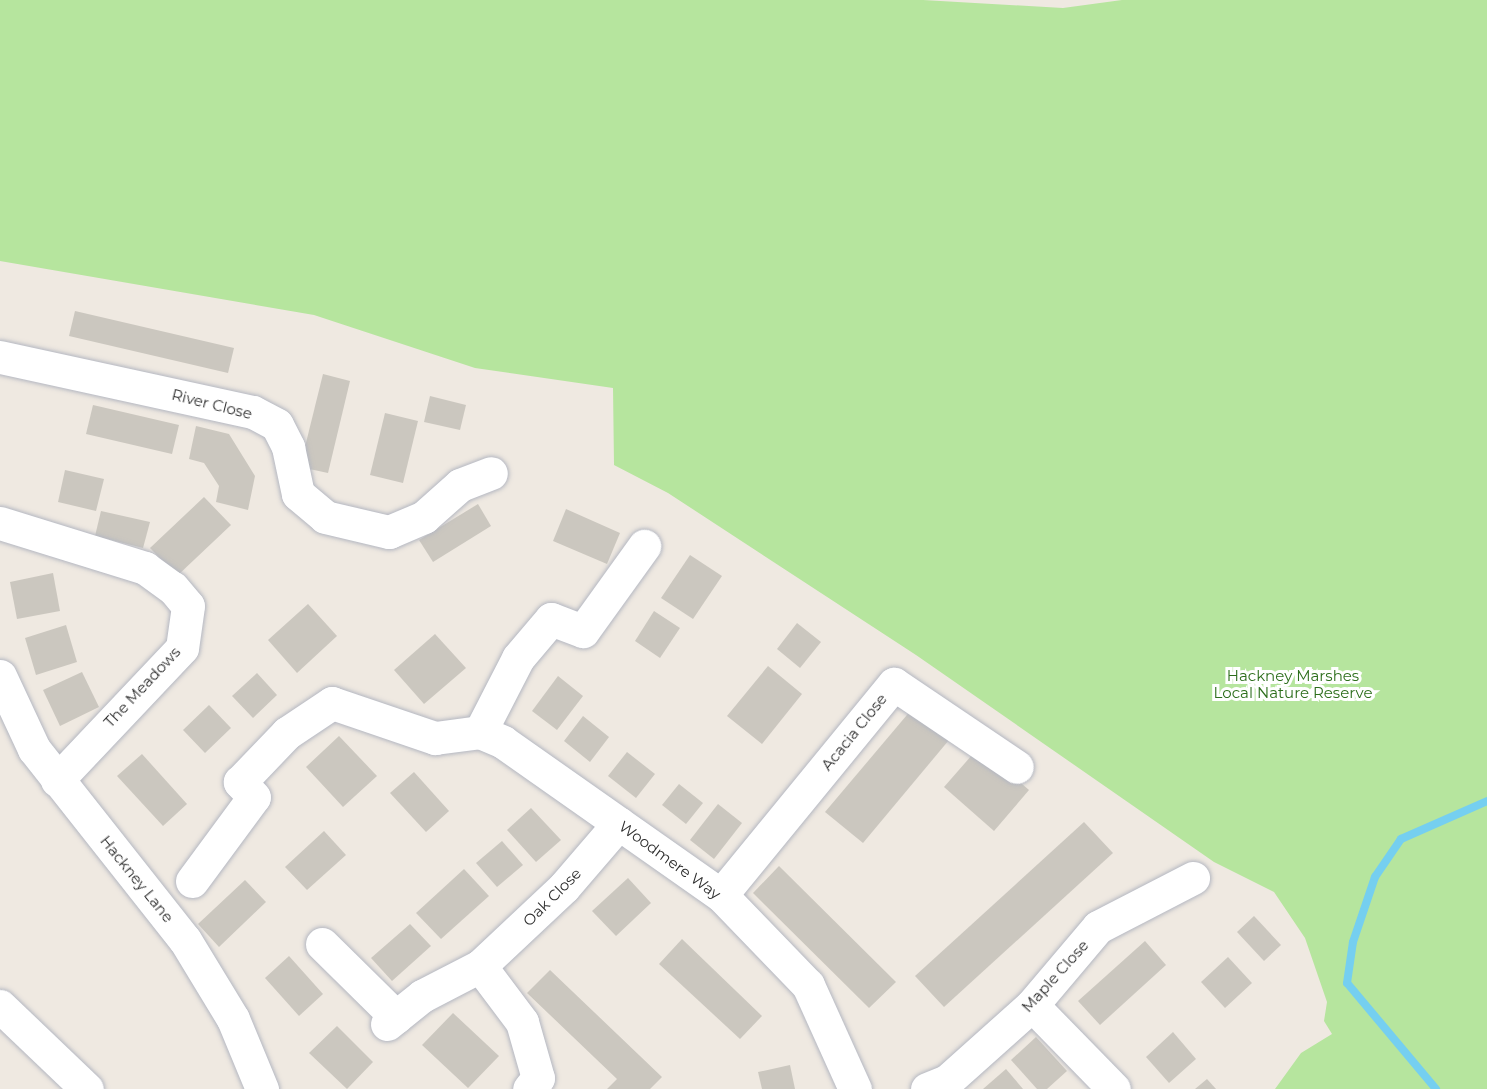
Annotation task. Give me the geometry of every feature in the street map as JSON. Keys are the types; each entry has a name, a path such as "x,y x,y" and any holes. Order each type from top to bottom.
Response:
{"street":[{"name":"River Close","path":"0,357 253,412 277,425 288,447 298,494 325,517 389,532 424,516 460,484 491,473"},
{"name":"The Meadows","path":"0,523 145,568 173,588 188,606 182,648 57,780"},
{"path":"192,881 254,797 240,782 287,733 332,703 435,738 480,732 518,658 551,619 583,631 644,546"},
{"name":"Hackney Lane","path":"0,676 34,749 185,940 233,1019 262,1089"},
{"name":"Acacia Close","path":"721,895 894,684 1017,767"},
{"name":"Woodmere Way","path":"480,732 620,823 721,895 808,985 855,1089"},
{"name":"Oak Close","path":"322,944 391,1021 422,996 480,966 564,887 620,823"},
{"name":"Maple Close","path":"927,1089 947,1081 1032,1005 1098,927 1193,878"},
{"path":"480,966 522,1022 538,1078 528,1089"},
{"path":"1032,1005 1114,1089"},
{"path":"0,1006 87,1089"}],"green space":[{"name":"Hackney Marshes Local Nature Reserve","path":"0,0 923,0 1063,8 1122,0 1487,0 1487,1089 1275,1089 1301,1053 1332,1034 1324,1021 1327,1002 1305,938 1274,892 1214,862 916,655 668,493 614,465 613,388 475,368 314,315 0,261"}],"building":[{"path":"75,311 234,348 228,373 69,336"},
{"path":"323,374 350,381 328,473 300,467"},
{"path":"430,396 466,405 460,430 424,422"},
{"path":"93,405 179,425 172,454 86,434"},
{"path":"385,413 418,421 403,483 370,475"},
{"path":"196,426 229,434 255,476 248,510 216,502 219,486 204,463 189,459"},
{"path":"65,470 104,479 96,511 58,502"},
{"path":"204,497 231,525 177,576 150,548"},
{"path":"478,504 491,526 433,562 419,540"},
{"path":"566,509 620,533 607,564 553,541"},
{"path":"101,511 150,522 143,548 95,536"},
{"path":"690,555 722,576 693,619 661,598"},
{"path":"53,573 60,611 17,619 10,582"},
{"path":"308,604 337,636 297,673 268,640"},
{"path":"654,611 680,628 660,658 635,641"},
{"path":"797,623 821,642 800,668 777,649"},
{"path":"66,625 77,662 36,675 25,638"},
{"path":"435,634 466,668 424,704 394,670"},
{"path":"768,666 802,694 762,744 727,716"},
{"path":"82,672 99,707 60,726 43,690"},
{"path":"257,673 277,695 253,718 232,696"},
{"path":"558,676 583,696 557,730 532,711"},
{"path":"209,705 231,728 205,753 183,730"},
{"path":"912,709 949,740 863,843 825,812"},
{"path":"583,716 609,737 590,762 564,741"},
{"path":"339,736 377,776 343,807 306,767"},
{"path":"979,747 1029,790 994,831 944,787"},
{"path":"627,752 655,774 636,798 608,776"},
{"path":"142,754 187,804 163,826 117,776"},
{"path":"414,772 449,811 426,832 390,793"},
{"path":"679,784 703,803 686,824 662,805"},
{"path":"718,804 742,823 714,859 690,840"},
{"path":"531,808 561,840 536,862 507,830"},
{"path":"1084,822 1113,853 944,1007 915,976"},
{"path":"324,831 346,855 307,890 285,867"},
{"path":"502,841 523,865 497,887 476,863"},
{"path":"779,866 896,982 869,1008 753,893"},
{"path":"464,869 489,896 441,939 416,913"},
{"path":"628,878 651,903 616,936 592,911"},
{"path":"245,880 266,902 219,947 198,924"},
{"path":"1254,916 1281,945 1264,961 1237,932"},
{"path":"410,924 431,946 392,981 371,958"},
{"path":"682,939 762,1016 740,1039 659,964"},
{"path":"1145,941 1166,965 1100,1025 1078,1001"},
{"path":"289,956 323,994 299,1016 265,978"},
{"path":"1228,957 1252,983 1225,1008 1201,982"},
{"path":"550,970 662,1077 650,1089 607,1089 617,1079 527,993"},
{"path":"453,1013 499,1056 468,1088 422,1045"},
{"path":"337,1026 373,1062 347,1089 309,1053"},
{"path":"1173,1032 1196,1059 1169,1083 1146,1057"},
{"path":"1036,1037 1067,1071 1047,1089 1037,1089 1011,1060"},
{"path":"790,1065 795,1089 762,1089 758,1072"},
{"path":"1006,1069 1023,1089 983,1089"},
{"path":"1207,1079 1216,1089 1195,1089"}],"waterway":[{"path":"1436,1089 1347,983 1353,942 1375,877 1401,839 1487,801"}]}
